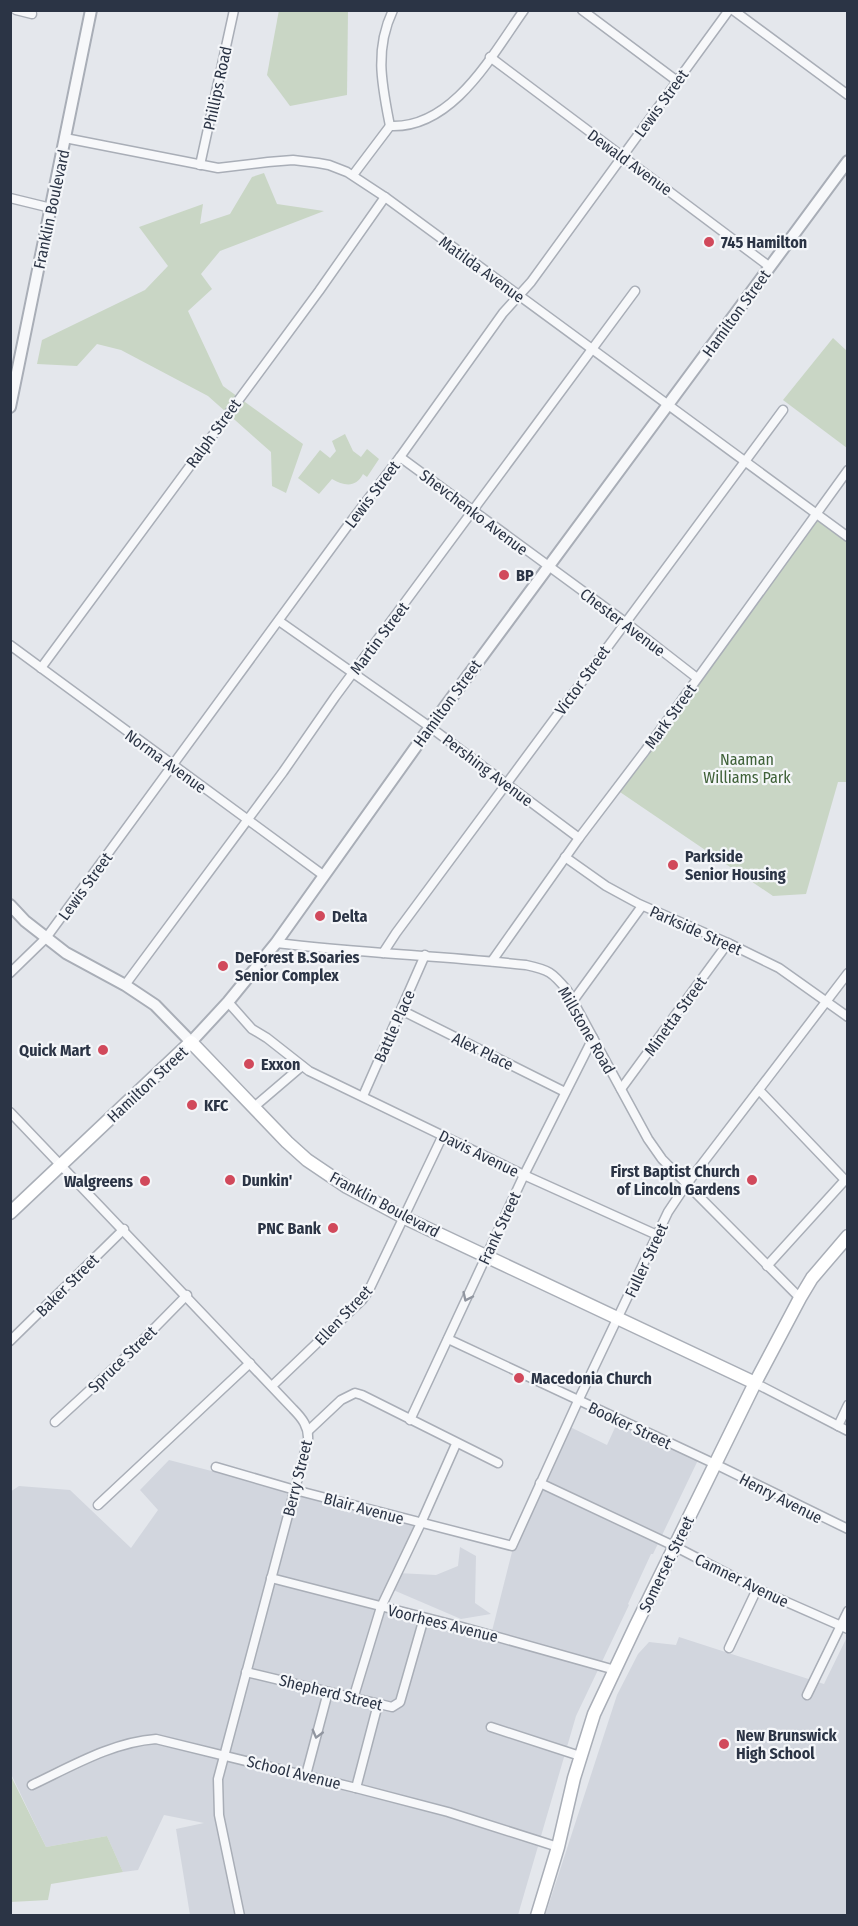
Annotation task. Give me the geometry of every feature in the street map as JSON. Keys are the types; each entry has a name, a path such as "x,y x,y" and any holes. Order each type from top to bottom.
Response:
{"main road":[{"name":"Franklin Boulevard","path":"191,1042 287,1142 307,1160 347,1187 405,1218 755,1383"},
{"name":"Hamilton Street","path":"10,1213 191,1042"},
{"name":"Somerset Street","path":"537,1916 558,1847 579,1758 594,1714 755,1383 800,1298 812,1278 848,1236"}],"street":[{"path":"16,10 32,14"},
{"name":"Franklin Boulevard","path":"10,407 91,10"},
{"name":"Phillips Road","path":"200,165 234,10"},
{"path":"353,175 390,126 381,58 382,41 393,10"},
{"path":"390,126 425,119 451,105 469,87 524,10"},
{"path":"582,10 677,81"},
{"path":"731,10 848,94"},
{"name":"Lewis Street","path":"10,973 46,938 400,457 503,313 531,282 731,10"},
{"name":"Dewald Avenue","path":"490,57 770,267"},
{"name":"Matilda Avenue","path":"65,138 218,168 293,160 329,165 353,175 848,537"},
{"name":"Hamilton Street","path":"191,1042 228,1002 276,943 430,727 848,161"},
{"name":"Ralph Street","path":"41,668 319,291 385,197"},
{"path":"10,198 51,207"},
{"name":"Martin Street","path":"126,985 635,291"},
{"name":"Victor Street","path":"383,952 783,410"},
{"name":"Shevchenko Avenue","path":"400,457 548,567"},
{"name":"Mark Street","path":"492,961 565,857 848,470"},
{"name":"Chester Avenue","path":"548,567 625,622 697,678"},
{"name":"Pershing Avenue","path":"279,621 354,672 579,838"},
{"name":"Norma Avenue","path":"10,645 323,875"},
{"name":"Parkside Street","path":"565,857 606,886 642,906 779,968 848,1017"},
{"name":"Franklin Boulevard","path":"10,904 25,921 66,953 126,985 155,1005 191,1042"},
{"path":"573,1001 642,906"},
{"name":"Millstone Road","path":"276,943 492,961 541,968 554,974 567,990 648,1139 662,1159 800,1298"},
{"name":"Minetta Street","path":"621,1089 728,943"},
{"name":"Battle Place","path":"363,1096 425,955"},
{"name":"Fuller Street","path":"512,1546 668,1212 686,1185 848,973"},
{"name":"Davis Avenue","path":"228,1002 252,1029 302,1066 524,1175 657,1235"},
{"name":"Alex Place","path":"401,1010 565,1092"},
{"name":"Frank Street","path":"411,1420 524,1175 593,1038"},
{"path":"254,1107 302,1066"},
{"path":"759,1090 845,1180 767,1266"},
{"name":"Berry Street","path":"10,1112 272,1386 304,1422 308,1431 308,1440 218,1779 219,1815 240,1916"},
{"name":"Ellen Street","path":"272,1386 362,1300 377,1276 443,1135"},
{"name":"Baker Street","path":"10,1341 123,1229"},
{"name":"Spruce Street","path":"56,1422 186,1295"},
{"name":"Booker Street","path":"448,1339 715,1464"},
{"path":"98,1505 250,1363"},
{"path":"755,1383 848,1431"},
{"path":"308,1431 341,1400 355,1394 362,1395 498,1463"},
{"path":"838,1426 848,1406"},
{"path":"353,1699 381,1607 456,1444"},
{"name":"Henry Avenue","path":"715,1464 848,1529"},
{"name":"Blair Avenue","path":"216,1467 295,1490 512,1546"},
{"name":"Camner Avenue","path":"540,1483 675,1546 757,1589 844,1628"},
{"name":"Voorhees Avenue","path":"271,1578 424,1617 615,1670"},
{"path":"729,1648 757,1589"},
{"path":"807,1695 844,1628 848,1611"},
{"name":"Shepherd Street","path":"246,1672 392,1707 400,1702 424,1617"},
{"path":"306,1775 328,1692"},
{"path":"356,1788 378,1704"},
{"path":"491,1727 577,1755 579,1758"},
{"name":"School Avenue","path":"32,1785 84,1760 136,1740 156,1739 448,1812 558,1847"}],"shaded area":[{"path":"618,1421 699,1458 651,1554 576,1716 518,1915 190,1915 176,1829 204,1823 164,1815 138,1870 123,1872 107,1836 46,1847 11,1774 10,1492 19,1486 70,1490 131,1548 158,1510 140,1490 169,1460 420,1525 398,1573 436,1575 458,1566 460,1547 476,1556 475,1603 491,1614 461,1619 391,1589 383,1606 491,1635 514,1544 566,1425 607,1445"},
{"name":"New Brunswick High School","path":"679,1637 824,1684 847,1640 847,1915 545,1916 617,1695 638,1654 649,1642 676,1645"}],"green space":[{"path":"279,10 348,11 347,95 290,106 267,75"},
{"path":"264,173 277,204 324,211 220,251 201,274 212,289 188,311 223,386 303,444 286,493 272,486 271,452 208,396 121,350 97,344 77,366 37,364 42,340 145,290 168,266 139,227 203,204 200,224 230,214 252,177"},
{"path":"833,338 847,351 847,448 783,400"},
{"path":"345,434 353,451 361,457 367,449 379,459 367,477 363,474 353,484 341,483 332,479 319,494 298,478 320,450 330,458 336,451 332,441"},
{"name":"Naaman Williams Park","path":"819,518 847,533 847,782 838,782 806,894 773,896 617,790"},
{"path":"10,1774 46,1847 107,1836 123,1872 51,1884 48,1900 11,1902"}],"place":[{"name":"745 Hamilton","path":"709,242"},
{"name":"BP","path":"504,575"},
{"name":"Parkside Senior Housing","path":"673,865"},
{"name":"Delta","path":"320,916"},
{"name":"DeForest B.Soaries Senior Complex","path":"223,966"},
{"name":"Quick Mart","path":"103,1050"},
{"name":"Exxon","path":"249,1064"},
{"name":"KFC","path":"192,1105"},
{"name":"Dunkin'","path":"230,1180"},
{"name":"First Baptist Church of Lincoln Gardens","path":"752,1180"},
{"name":"Walgreens","path":"145,1181"},
{"name":"PNC Bank","path":"333,1228"},
{"name":"Macedonia Church","path":"519,1378"},
{"name":"New Brunswick High School","path":"724,1744"}]}
